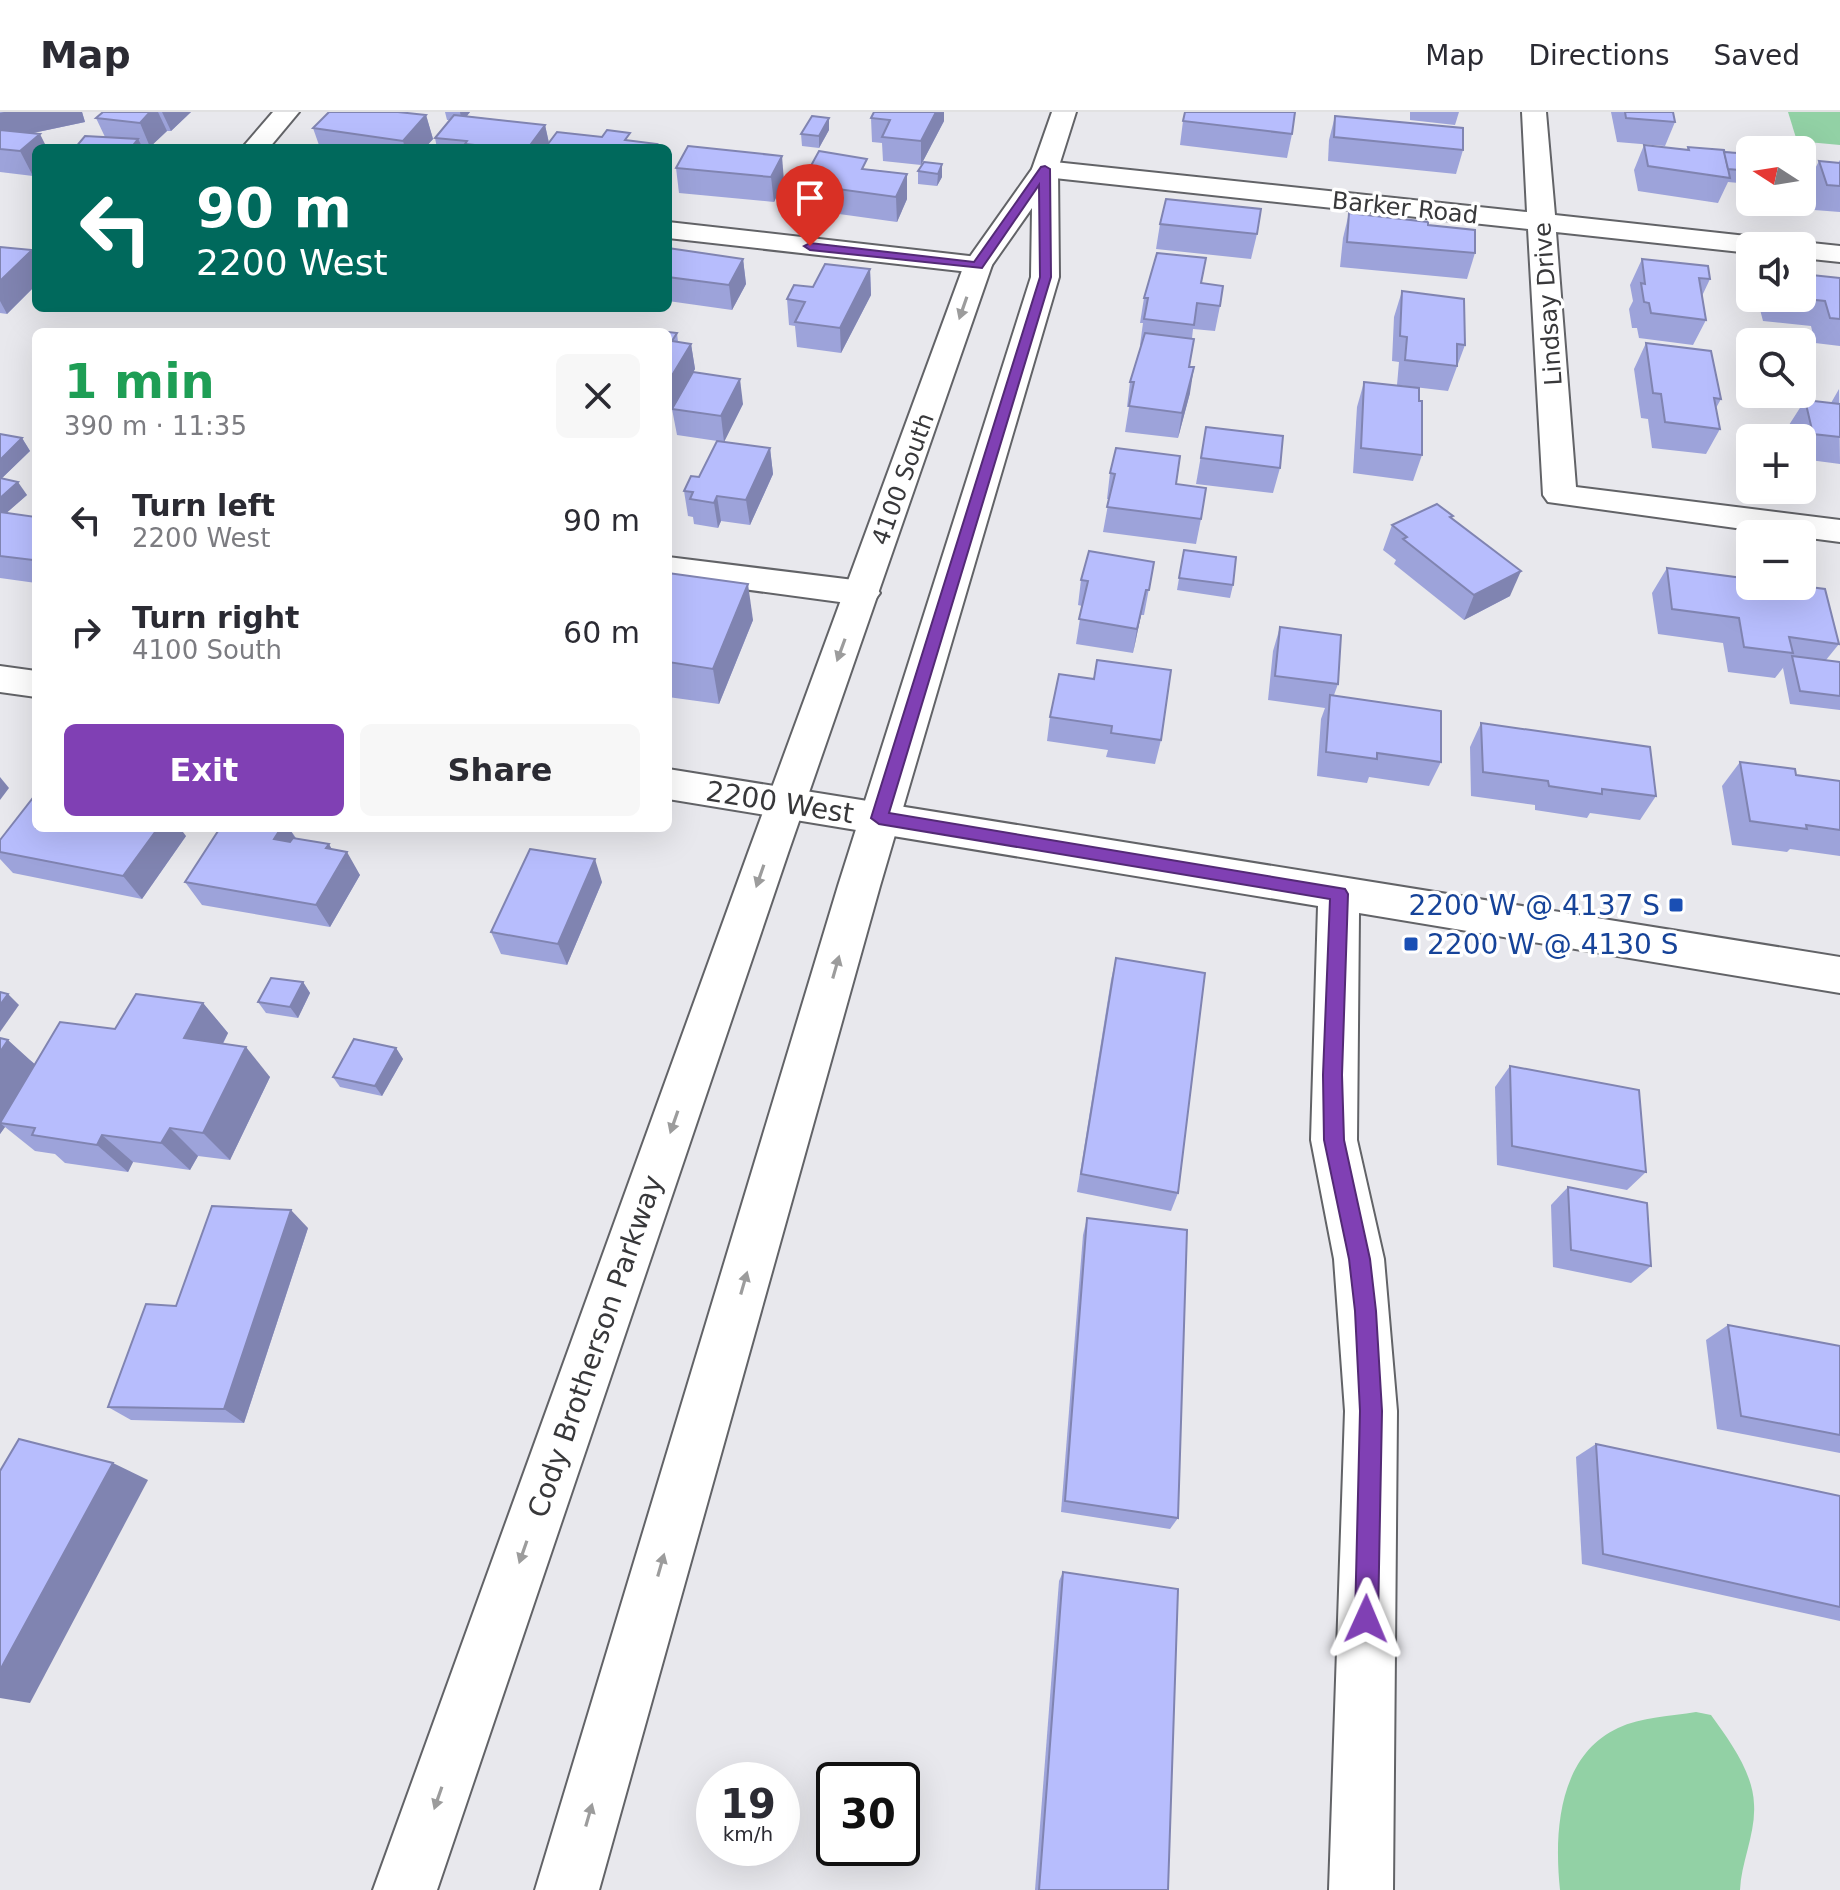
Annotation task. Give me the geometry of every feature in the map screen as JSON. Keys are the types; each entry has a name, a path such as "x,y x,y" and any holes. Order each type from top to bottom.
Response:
{"street":[{"path":"259,144 287,112"},
{"name":"4100 South","path":"785,803 978,265 1045,169 1064,112"},
{"name":"Lindsay Drive","path":"1534,112 1560,495 1840,531"},
{"name":"4100 South","path":"879,818 1045,277 1045,169"},
{"name":"Barker Road","path":"1045,169 1736,243"},
{"path":"672,230 978,265"},
{"path":"1816,251 1840,254"},
{"path":"672,569 862,593"},
{"path":"0,679 32,683"},
{"name":"2200 West","path":"672,785 1840,975"},
{"name":"Cody Brotherson Parkway","path":"405,1890 785,803"},
{"path":"567,1890 879,818"},
{"path":"1339,894 1334,1140 1359,1259 1371,1411 1361,1890"}],"green space":[{"path":"1788,112 1840,112 1840,145 1816,143 1816,136 1795,136"},
{"path":"1696,1712 1711,1715 1739,1757 1753,1792 1753,1826 1740,1890 1560,1890 1560,1821 1564,1798 1583,1757 1598,1741 1627,1724"}],"building":[{"path":"103,112 150,112 140,123 96,118"},
{"path":"329,112 426,115 403,141 313,128"},
{"path":"874,112 936,112 921,141 882,137 890,120 871,118"},
{"path":"1185,112 1295,112 1292,134 1183,121"},
{"path":"1625,112 1673,112 1675,122 1626,118"},
{"path":"454,115 545,125 531,144 465,144 467,141 435,138"},
{"path":"812,116 829,118 819,136 801,134"},
{"path":"1335,116 1463,128 1463,150 1334,137"},
{"path":"0,130 40,134 20,151 0,149"},
{"path":"607,130 630,133 625,140 657,144 548,144 557,132 602,137"},
{"path":"85,136 138,139 134,144 78,144"},
{"path":"1644,145 1724,150 1730,178 1648,166"},
{"path":"688,146 782,156 771,177 676,168"},
{"path":"819,151 867,159 862,169 907,174 896,197 801,184"},
{"path":"1724,152 1736,153 1736,170 1728,169"},
{"path":"1819,161 1840,163 1840,186 1827,185"},
{"path":"924,162 942,164 938,174 918,171"},
{"path":"1166,199 1261,209 1257,234 1160,224"},
{"path":"1349,213 1475,230 1475,253 1347,242"},
{"path":"0,247 32,250 0,281"},
{"path":"672,249 743,259 729,285 672,278"},
{"path":"1157,253 1206,258 1201,283 1223,286 1220,306 1197,303 1194,325 1144,319 1148,298 1144,298"},
{"path":"1642,259 1708,266 1710,279 1699,278 1706,320 1651,313 1649,303 1644,302"},
{"path":"825,264 870,269 840,328 795,322 805,302 787,299 794,285 813,287"},
{"path":"1816,275 1840,278 1840,319 1830,318 1825,301 1816,300"},
{"path":"1402,291 1464,299 1465,345 1457,344 1457,366 1405,360 1407,337 1400,336"},
{"path":"1145,333 1194,339 1189,367 1194,367 1182,413 1129,406 1134,382 1130,382"},
{"path":"672,341 691,344 672,375"},
{"path":"1646,343 1711,351 1721,399 1714,398 1720,429 1665,422 1661,394 1653,393"},
{"path":"693,372 740,379 721,416 672,409"},
{"path":"1364,382 1419,388 1419,401 1422,401 1422,455 1361,448"},
{"path":"1816,401 1840,404 1840,437 1816,434 1816,424 1811,424 1807,408 1816,408"},
{"path":"1206,427 1283,436 1280,468 1201,458"},
{"path":"0,434 22,438 0,460"},
{"path":"717,441 770,448 746,500 717,496 714,503 690,499 693,492 684,491 691,476 699,477"},
{"path":"1116,448 1180,456 1176,484 1206,488 1201,519 1107,507 1115,474 1110,473"},
{"path":"0,478 18,482 0,498"},
{"path":"1437,504 1521,571 1474,595 1403,539 1407,537 1392,525"},
{"path":"0,512 32,516 32,560 0,556"},
{"path":"1184,550 1236,557 1233,585 1179,578"},
{"path":"1089,551 1154,562 1137,629 1079,619 1088,581 1081,580"},
{"path":"1667,568 1736,577 1736,600 1816,600 1816,588 1825,589 1839,644 1789,637 1793,653 1744,647 1739,618 1672,609"},
{"path":"672,574 748,584 713,669 672,663"},
{"path":"1280,627 1341,635 1338,684 1275,676"},
{"path":"1792,656 1840,662 1840,696 1800,691"},
{"path":"1097,660 1171,670 1161,740 1111,733 1112,726 1050,717 1059,674 1094,679"},
{"path":"1330,695 1441,711 1441,762 1377,753 1377,759 1326,752"},
{"path":"1481,723 1650,747 1656,796 1602,789 1602,794 1549,786 1548,781 1483,772"},
{"path":"1740,762 1795,769 1796,775 1840,781 1840,830 1750,821"},
{"path":"32,799 32,832 155,832 123,876 0,852 0,840"},
{"path":"217,832 278,832 274,839 290,842 293,838 329,844 326,848 347,852 316,905 185,882"},
{"path":"530,849 595,859 558,944 491,932"},
{"path":"1116,958 1205,973 1178,1193 1081,1174"},
{"path":"271,978 303,982 290,1007 258,1002"},
{"path":"0,992 8,994 0,1005"},
{"path":"136,994 203,1003 184,1038 246,1047 203,1133 170,1128 161,1143 102,1135 97,1145 32,1135 35,1128 0,1123 60,1022 115,1029"},
{"path":"0,1038 8,1040 0,1052"},
{"path":"354,1039 396,1048 375,1086 333,1077"},
{"path":"1510,1066 1639,1090 1646,1172 1512,1146"},
{"path":"1568,1187 1647,1203 1651,1266 1571,1250"},
{"path":"212,1206 291,1210 224,1409 108,1407 146,1304 176,1306"},
{"path":"1087,1218 1187,1230 1178,1518 1065,1501"},
{"path":"1728,1325 1840,1346 1840,1435 1741,1416"},
{"path":"19,1439 113,1463 0,1670 0,1471"},
{"path":"1596,1444 1840,1496 1840,1607 1603,1554"},
{"path":"1063,1572 1178,1589 1168,1890 1039,1890"}],"place":[{"name":"2200 W @ 4137 S","path":"1676,905"},
{"name":"2200 W @ 4130 S","path":"1411,944"}],"route":[{"path":"810,246 978,265 1045,169 1045,277 879,818 1339,894 1334,1140 1359,1259 1365,1311 1371,1411 1366,1619"}]}
